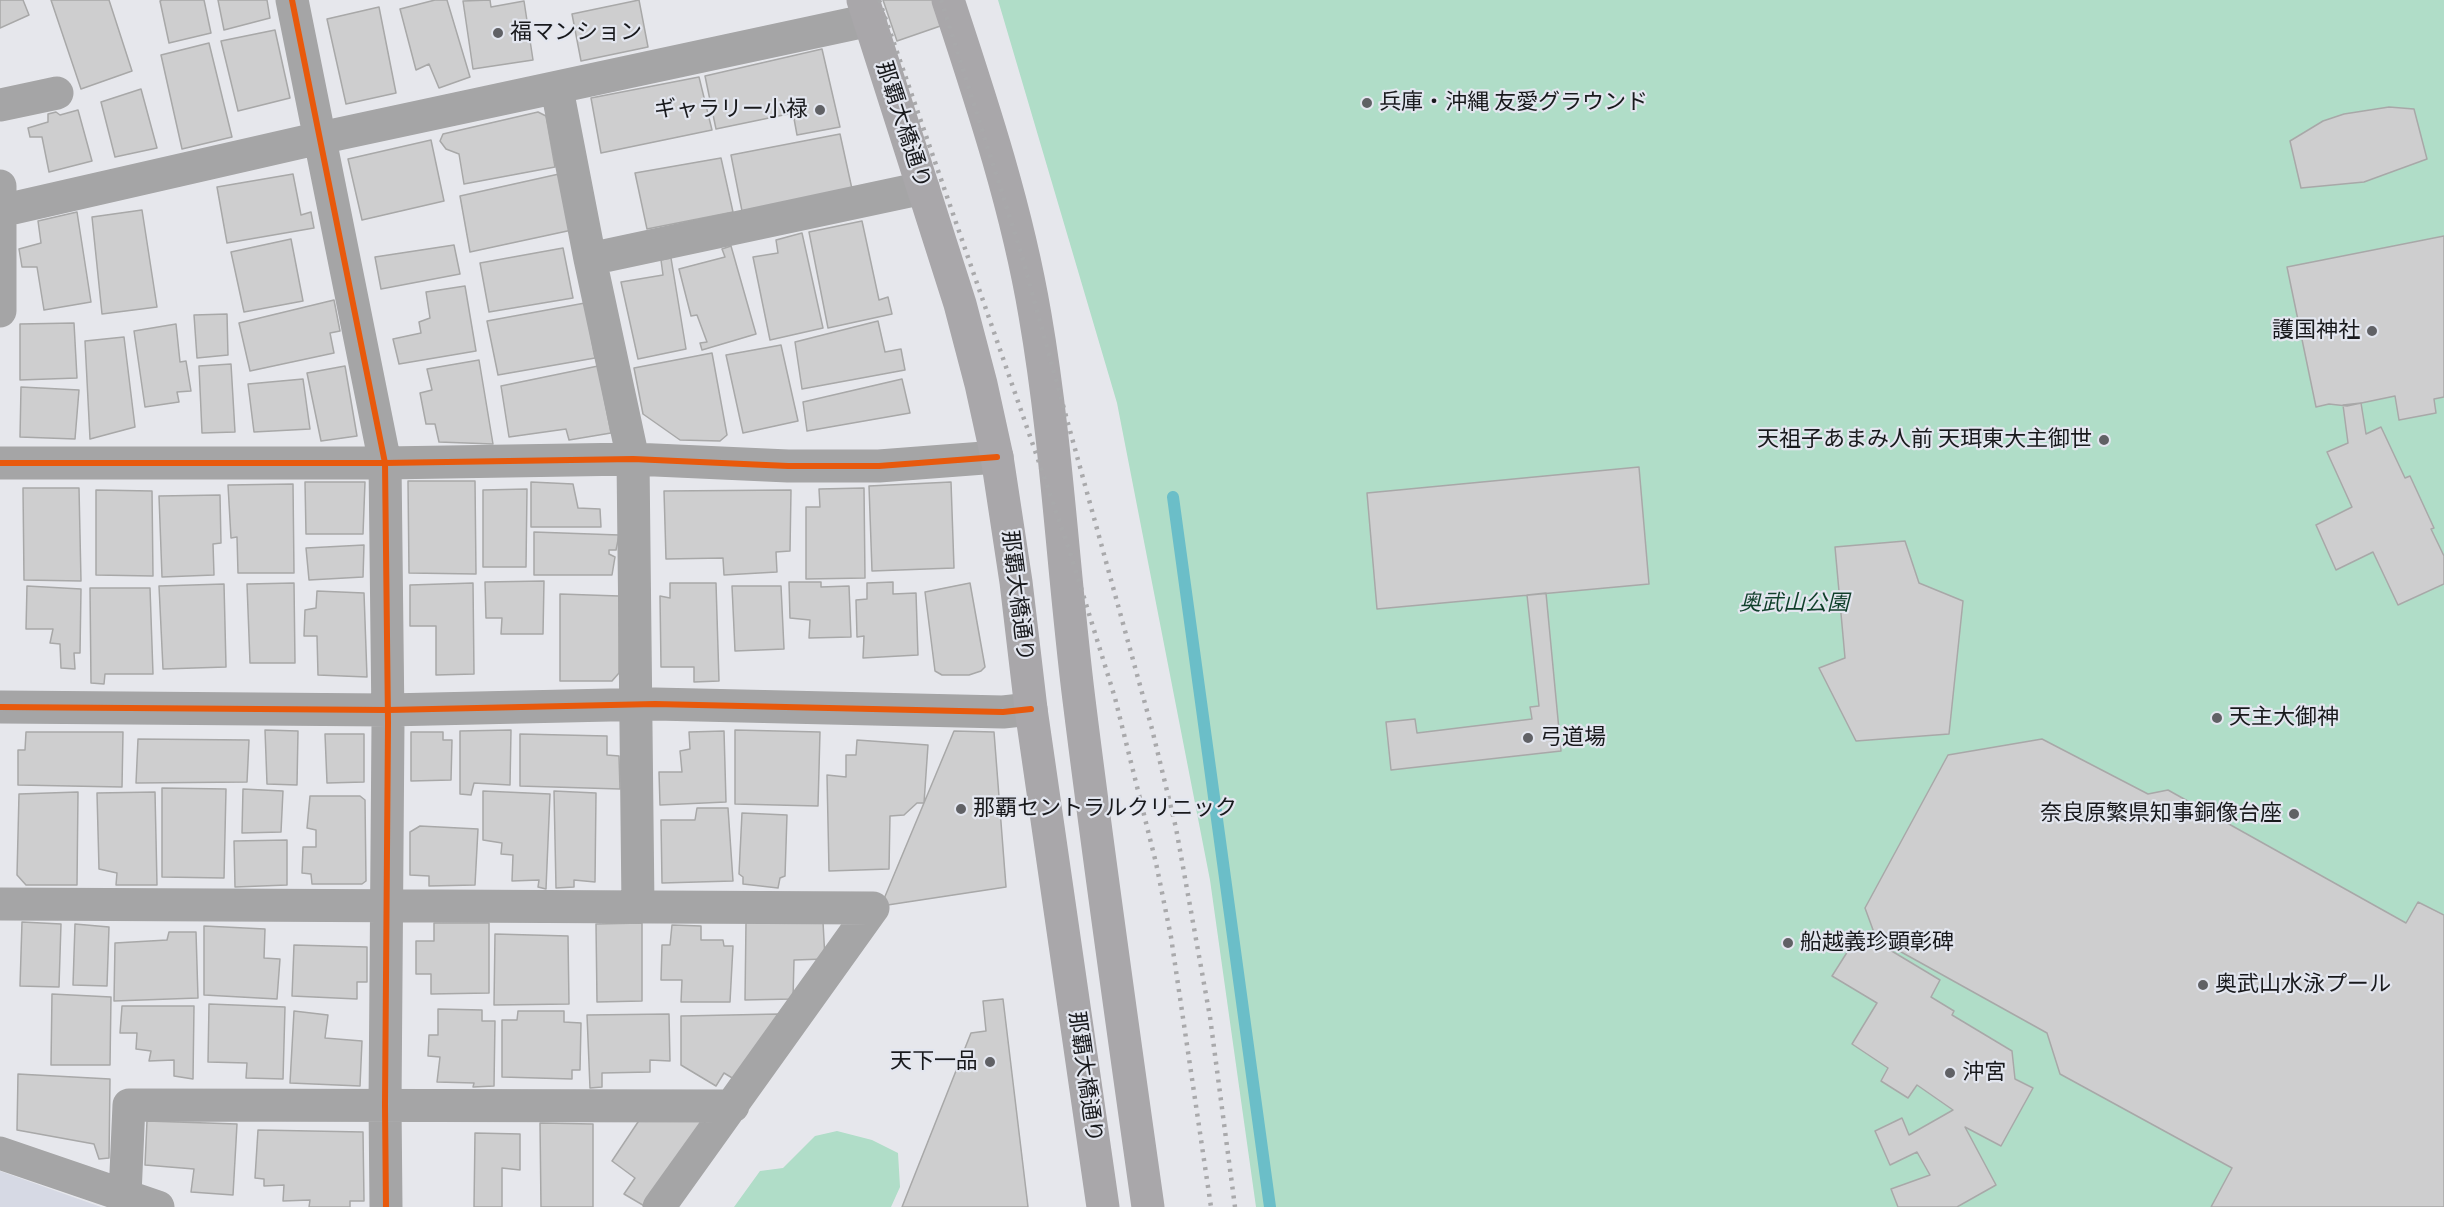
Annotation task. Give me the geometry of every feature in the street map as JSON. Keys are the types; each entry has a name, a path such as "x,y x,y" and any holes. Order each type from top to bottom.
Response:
{"main road":[{"name":"那覇大橋通り","path":"948,0 993,144 1024,260 1035,313 1055,451 1078,697 1148,1207"},
{"name":"那覇大橋通り","path":"866,10 960,304 997,457 1103,1207"}],"street":[{"path":"292,0 385,463 388,710 385,1104 387,1207"},
{"path":"0,311 0,199 320,138 557,88 866,10"},
{"path":"557,88 590,259 633,459 638,907"},
{"path":"0,105 57,93"},
{"path":"590,259 923,188"},
{"path":"0,464 385,463 633,459 788,466 879,466 997,457"},
{"path":"0,707 388,710 637,705 1003,712 1031,709"},
{"path":"0,904 873,908 659,1207"},
{"path":"124,1195 129,1105 733,1106"},
{"path":"0,1153 158,1207"}],"shaded area":[{"path":"0,1171 101,1207 0,1207"}],"green space":[{"name":"奥武山公園","path":"998,0 2444,0 2444,1207 1256,1207 1210,880 1117,403"},
{"path":"837,1131 872,1140 898,1153 900,1187 891,1207 734,1207 760,1171 783,1168 815,1136"}],"building":[{"path":"0,0 23,0 29,15 0,28"},
{"path":"51,0 109,0 132,71 81,89"},
{"path":"204,0 211,33 169,43 160,1"},
{"path":"218,0 267,0 270,18 224,30"},
{"path":"435,0 447,0 470,77 439,88 429,64 416,70 400,9"},
{"name":"福マンション","path":"490,0 491,7 524,1 533,60 473,69 463,1"},
{"path":"639,0 648,47 581,61 572,14"},
{"path":"883,0 944,0 952,22 897,41"},
{"path":"379,7 396,93 346,104 327,19"},
{"path":"275,30 290,98 238,111 221,41"},
{"path":"209,43 232,137 182,149 161,55"},
{"path":"822,49 840,127 797,135 793,113 716,129 705,76"},
{"path":"699,77 712,130 601,153 591,98"},
{"path":"141,89 157,148 115,157 101,102"},
{"path":"2389,107 2414,109 2427,159 2364,182 2301,188 2290,141 2323,121 2344,114"},
{"path":"78,110 92,161 49,172 42,137 30,137 28,128 48,122 48,114 56,112 60,115"},
{"path":"538,112 546,116 555,167 464,184 459,154 446,149 440,141 443,134"},
{"path":"840,134 852,189 742,211 731,155"},
{"path":"431,140 444,201 362,220 348,159"},
{"path":"721,158 733,212 647,229 635,173"},
{"path":"293,174 301,215 311,212 314,228 227,243 217,187"},
{"path":"559,174 572,230 470,252 460,196"},
{"path":"142,210 157,307 102,314 92,217"},
{"path":"77,212 91,302 44,310 37,267 22,267 19,249 41,243 38,221"},
{"path":"862,221 879,300 888,297 892,314 828,328 809,232"},
{"path":"802,233 823,328 770,340 753,257 778,253 776,240"},
{"name":"護国神社","path":"2444,236 2444,397 2434,399 2436,413 2399,420 2395,396 2347,406 2329,404 2316,407 2287,267"},
{"path":"291,239 303,301 244,312 231,252"},
{"path":"454,245 460,274 381,289 375,257"},
{"path":"731,246 756,334 702,350 700,343 707,342 697,315 691,316 679,269 725,257 722,249"},
{"path":"563,248 573,298 489,312 480,263"},
{"path":"671,258 686,349 638,359 621,282 663,275 661,260"},
{"path":"465,286 476,351 399,364 393,339 421,333 419,322 430,318 426,292"},
{"path":"334,300 340,331 330,333 334,353 250,371 239,323"},
{"path":"585,303 595,358 498,375 487,321"},
{"path":"227,314 228,355 197,358 194,315"},
{"path":"878,321 885,352 901,349 905,370 802,389 795,342"},
{"path":"74,323 77,378 20,380 20,324"},
{"path":"176,324 180,362 186,361 191,391 177,392 179,402 145,407 134,331"},
{"path":"124,337 135,427 90,439 85,341"},
{"path":"781,345 798,421 743,433 726,355"},
{"path":"712,353 727,435 720,441 680,440 643,414 634,368"},
{"path":"479,360 493,444 439,442 435,424 426,424 420,393 432,390 427,369"},
{"path":"231,364 235,432 202,433 199,366"},
{"path":"345,366 357,436 321,441 307,373"},
{"path":"598,366 611,433 569,440 566,429 509,437 501,386"},
{"path":"303,379 310,429 254,432 248,384"},
{"path":"902,379 910,413 807,431 803,402"},
{"path":"21,387 79,390 75,439 20,437"},
{"name":"護国神社","path":"2361,403 2366,434 2381,427 2405,478 2410,476 2444,556 2444,584 2398,605 2373,552 2336,570 2316,525 2352,507 2327,452 2348,443 2343,405"},
{"path":"1639,467 1649,584 1377,609 1367,493"},
{"path":"408,481 475,481 476,574 409,573"},
{"path":"305,482 365,482 363,534 306,534"},
{"path":"531,482 573,484 578,508 600,509 601,527 531,527"},
{"path":"951,482 954,568 872,571 869,486"},
{"path":"293,484 294,573 238,573 237,537 231,538 228,485"},
{"path":"23,488 79,488 81,581 24,580"},
{"path":"864,488 865,578 806,579 806,507 820,507 819,489"},
{"path":"527,489 526,567 483,567 483,490"},
{"path":"96,490 152,491 153,576 96,575"},
{"path":"791,490 790,551 776,552 777,572 724,575 723,558 666,559 664,491"},
{"path":"220,495 221,543 213,544 214,575 162,577 159,496"},
{"path":"534,532 619,535 616,550 609,550 609,554 615,557 612,575 534,575"},
{"path":"1905,541 1919,583 1963,601 1949,734 1856,741 1819,668 1845,658 1835,547"},
{"path":"364,545 363,577 309,580 306,548"},
{"path":"544,581 543,634 501,634 502,618 486,618 485,582"},
{"path":"789,582 821,582 821,587 849,586 851,637 809,638 810,620 790,618"},
{"path":"893,582 893,594 916,593 918,655 863,658 864,636 857,637 856,600 867,599 867,583"},
{"path":"294,583 295,663 250,663 247,584"},
{"path":"473,583 474,674 436,675 436,626 410,626 410,585"},
{"path":"670,583 716,583 719,681 694,682 694,667 661,667 660,596 670,598"},
{"path":"970,583 985,667 969,675 942,675 935,671 925,592"},
{"path":"224,584 226,667 163,669 159,586"},
{"path":"27,586 81,589 80,653 74,653 75,669 61,668 60,644 50,643 53,629 26,629"},
{"path":"732,586 781,586 784,649 735,651"},
{"path":"90,588 150,588 153,674 105,674 104,684 91,683"},
{"path":"317,591 364,593 367,677 318,675 317,636 304,636 305,610 316,608"},
{"path":"1546,593 1561,751 1391,770 1386,722 1415,719 1417,733 1532,719 1530,707 1539,706 1527,595"},
{"path":"560,594 619,596 619,673 612,681 560,681"},
{"path":"265,730 298,731 297,785 267,784"},
{"path":"511,730 510,785 474,783 471,795 460,794 460,731"},
{"path":"735,730 820,732 818,806 735,804"},
{"path":"724,731 726,802 660,805 659,772 682,772 680,751 690,749 689,732"},
{"name":"那覇セントラルクリニック","path":"954,731 994,732 1006,887 881,906"},
{"path":"26,732 123,732 122,787 18,785 18,750 25,750"},
{"path":"411,732 443,732 443,740 452,740 451,780 411,781"},
{"path":"325,734 364,734 364,782 327,783"},
{"path":"520,734 607,736 607,755 619,756 620,789 520,786"},
{"path":"138,739 249,740 247,782 136,783"},
{"name":"奥武山水泳プール","path":"2042,739 2148,794 2168,790 2406,923 2418,902 2444,915 2444,1207 2211,1207 2232,1168 2060,1074 2047,1033 1876,938 1865,908 1948,755"},
{"path":"857,740 928,745 924,803 917,803 904,815 890,816 889,869 829,871 827,775 846,777 846,755 856,755"},
{"path":"162,788 226,789 224,878 162,877"},
{"path":"243,789 283,791 281,832 242,833"},
{"path":"483,791 550,794 546,889 538,887 539,880 512,881 513,855 501,854 502,843 483,840"},
{"path":"554,791 596,793 595,882 574,880 574,887 556,888"},
{"path":"78,792 77,885 26,885 17,875 19,794"},
{"path":"155,792 157,885 116,885 117,873 99,869 97,793"},
{"path":"310,796 360,796 365,800 366,881 362,884 312,884 311,874 302,873 303,847 316,847 316,830 307,828"},
{"path":"697,808 728,808 733,881 662,883 661,820 695,820"},
{"path":"742,813 787,815 785,876 780,878 778,888 743,884 743,877 739,874"},
{"path":"420,826 478,829 475,885 429,886 429,876 410,875 410,832"},
{"path":"287,840 287,885 235,887 234,841"},
{"path":"22,922 61,924 59,987 20,986"},
{"path":"746,922 823,922 825,959 794,960 793,999 745,1000"},
{"path":"434,923 489,923 489,993 431,994 431,974 416,974 416,941 434,941"},
{"path":"642,923 642,1001 597,1002 596,924"},
{"path":"75,924 109,927 107,986 73,985"},
{"path":"672,925 701,926 701,940 723,940 724,946 733,946 730,1002 681,1002 682,980 661,980 662,945 670,945"},
{"path":"204,926 265,929 264,958 280,959 277,999 204,995"},
{"path":"169,932 196,932 198,998 114,1001 115,943 167,940"},
{"name":"沖宮","path":"1860,932 1940,980 1931,997 1954,1011 1952,1015 2012,1051 2015,1079 2033,1088 2001,1146 1965,1127 1996,1185 1957,1207 1898,1207 1891,1189 1930,1175 1917,1152 1890,1165 1875,1131 1902,1118 1909,1135 1953,1110 1917,1085 1908,1098 1881,1081 1888,1068 1852,1044 1877,1003 1832,976"},
{"path":"495,934 568,936 569,1004 494,1005"},
{"path":"294,945 367,947 367,982 357,982 357,999 292,996"},
{"path":"52,994 111,997 110,1065 51,1065"},
{"path":"1003,999 1028,1207 902,1207 971,1033 986,1031 983,1001"},
{"path":"209,1004 285,1007 283,1079 246,1078 247,1063 208,1062"},
{"path":"122,1006 194,1006 193,1079 174,1076 174,1060 149,1061 151,1051 136,1049 137,1033 120,1033"},
{"path":"438,1009 482,1010 482,1021 495,1021 494,1086 473,1087 474,1083 437,1082 440,1057 428,1056 429,1035 438,1035"},
{"path":"294,1011 328,1015 325,1038 362,1041 360,1086 290,1083"},
{"path":"518,1011 564,1011 564,1022 581,1023 580,1070 572,1070 572,1079 502,1077 502,1020 517,1020"},
{"path":"669,1014 670,1061 650,1060 650,1072 602,1073 602,1087 590,1088 587,1015"},
{"path":"779,1014 734,1079 724,1073 716,1086 681,1065 681,1016"},
{"path":"18,1074 110,1079 109,1158 99,1159 94,1144 17,1130"},
{"path":"708,1118 646,1207 624,1194 635,1178 612,1161 640,1119"},
{"path":"147,1121 237,1124 233,1195 191,1192 194,1169 145,1165"},
{"path":"540,1123 593,1124 593,1207 541,1207"},
{"path":"258,1130 363,1132 364,1201 350,1201 350,1207 309,1207 310,1200 283,1201 284,1185 264,1186 264,1179 255,1178"},
{"path":"475,1133 520,1134 520,1170 502,1168 502,1207 474,1207"}],"waterway":[{"path":"1173,497 1270,1207"}],"railway":[{"path":"879,0 1069,549 1115,698 1156,863 1171,937 1211,1207"},
{"path":"941,0 1022,256 1152,729 1176,828 1210,1017 1235,1207"}],"cycle path":[{"path":"292,0 385,463 388,723 386,1207"},
{"path":"0,463 385,463 633,459 788,466 879,466 997,457"},
{"path":"0,707 388,710 655,704 1003,712 1031,709"}],"place":[{"name":"福マンション","path":"498,33"},
{"name":"兵庫・沖縄 友愛グラウンド","path":"1367,103"},
{"name":"ギャラリー小禄","path":"820,110"},
{"name":"護国神社","path":"2372,331"},
{"name":"天祖子あまみ人前 天珥東大主御世","path":"2104,440"},
{"name":"天主大御神","path":"2217,718"},
{"name":"弓道場","path":"1528,738"},
{"name":"那覇セントラルクリニック","path":"961,809"},
{"name":"奈良原繁県知事銅像台座","path":"2294,814"},
{"name":"船越義珍顕彰碑","path":"1788,943"},
{"name":"奥武山水泳プール","path":"2203,985"},
{"name":"天下一品","path":"990,1062"},
{"name":"沖宮","path":"1950,1073"}]}
